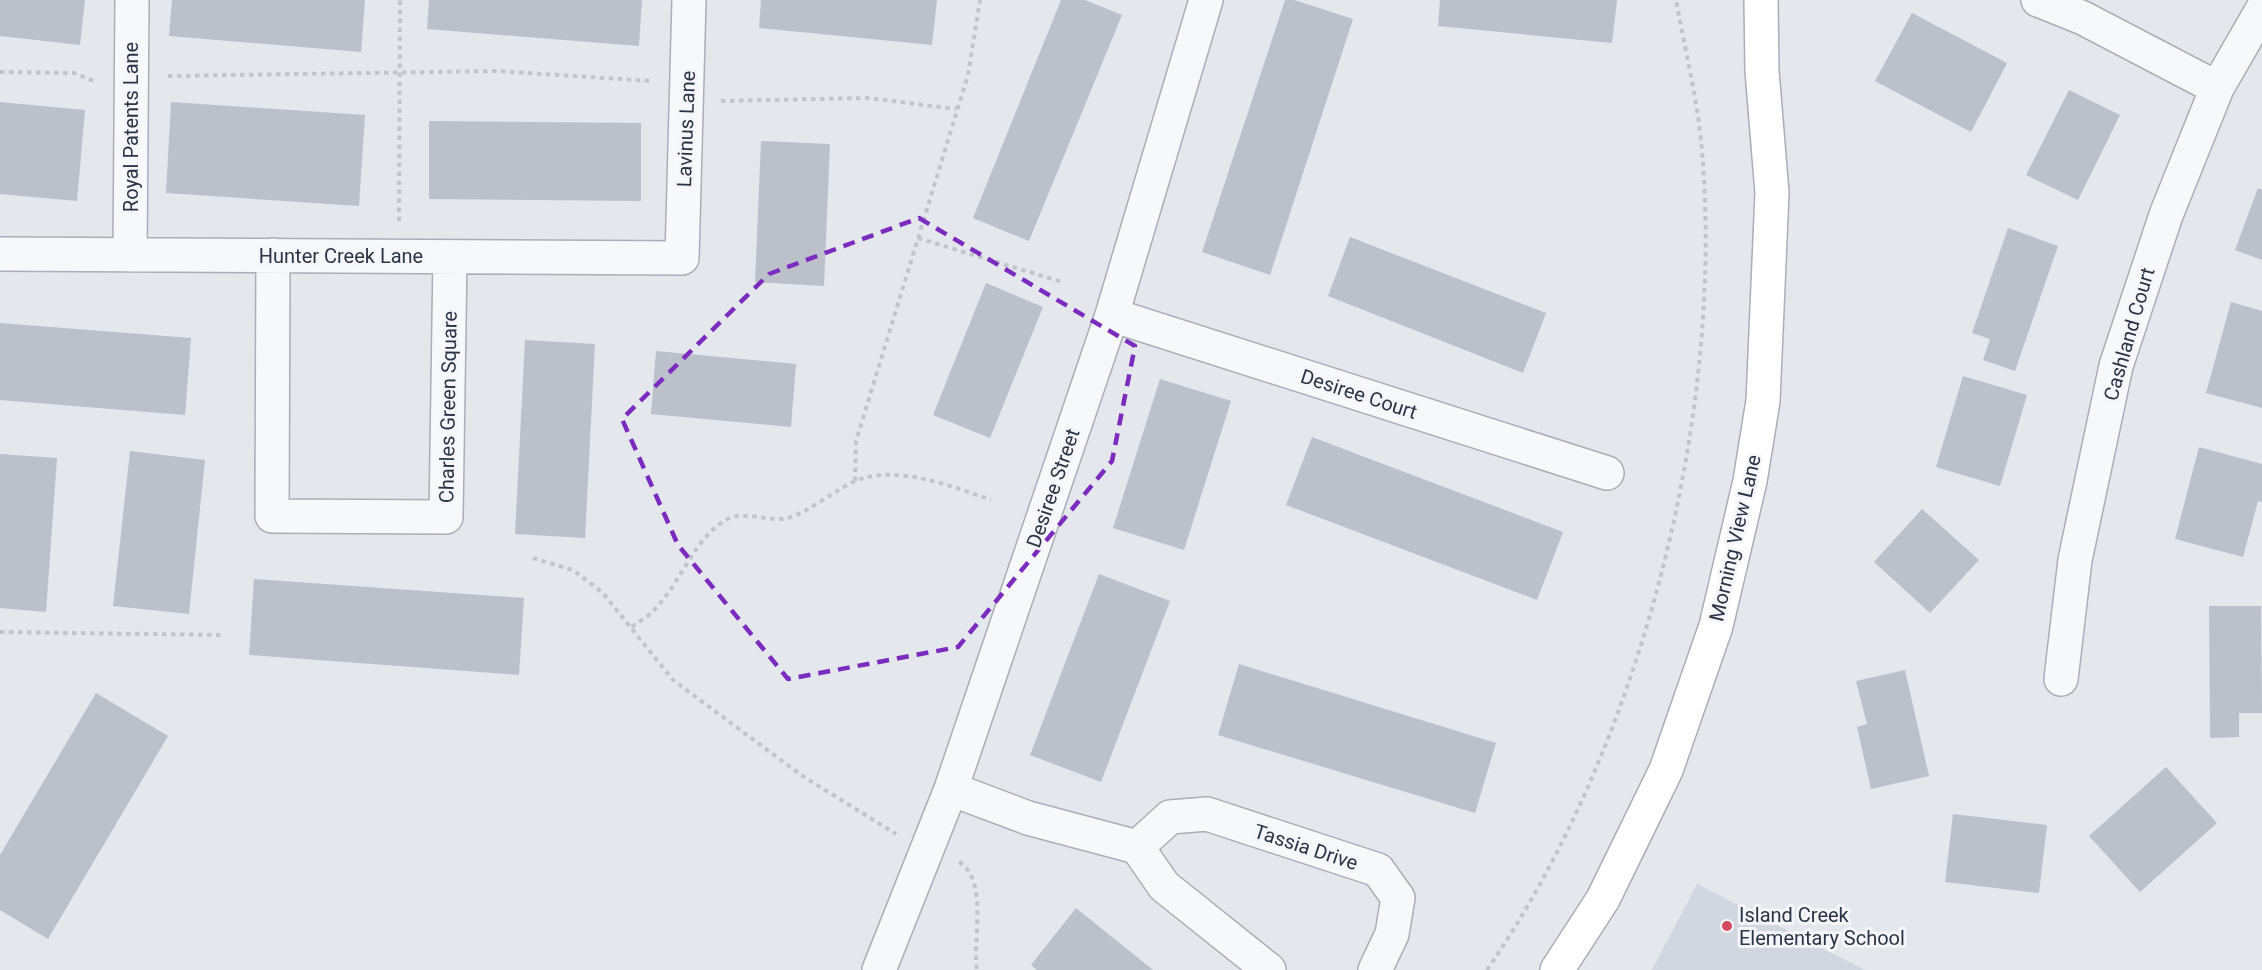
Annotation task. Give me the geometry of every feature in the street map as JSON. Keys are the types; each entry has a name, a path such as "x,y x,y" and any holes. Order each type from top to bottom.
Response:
{"street":[{"name":"Royal Patents Lane","path":"130,255 132,0"},
{"name":"Lavinus Lane","path":"682,258 689,0"},
{"name":"Desiree Street","path":"879,970 951,789 1112,315 1206,0"},
{"name":"Morning View Lane","path":"1740,0 1762,71"},
{"name":"Morning View Lane","path":"1557,970 1604,899 1666,770 1716,626 1750,482 1763,401 1772,193 1762,71 1761,0"},
{"path":"2038,0 2083,18 2217,88"},
{"name":"Cashland Court","path":"2061,679 2075,560 2116,366 2166,215 2217,88 2262,10"},
{"name":"Hunter Creek Lane","path":"0,254 682,258"},
{"name":"Charles Green Square","path":"273,255 272,516 447,517 450,257"},
{"name":"Desiree Court","path":"1112,315 1607,473"},
{"path":"951,789 1028,819 1137,847 1164,886 1269,970"},
{"name":"Tassia Drive","path":"1137,847 1170,818 1207,814 1378,870 1398,898 1392,934 1375,970"}],"path":[{"path":"400,0 398,75 400,256"},
{"path":"855,481 856,441 968,75 980,0"},
{"path":"1487,970 1515,929 1551,867 1584,796 1650,615 1675,518 1693,403 1702,318 1705,244 1702,150 1676,0"},
{"path":"162,76 398,75 496,71 654,81"},
{"path":"0,72 74,73 106,87"},
{"path":"720,101 868,98 956,109"},
{"path":"918,238 1062,282"},
{"path":"632,627 654,610 694,552 721,523 735,516 788,518 855,481 876,477 908,476 939,482 991,500"},
{"path":"533,558 573,570 603,593 673,680 801,775 902,838"},
{"path":"0,632 223,635"},
{"path":"956,860 967,867 974,884 979,922 975,958 977,970"}],"highlighted area":[{"path":"919,218 1135,346 1112,461 958,647 788,679 678,545 622,419 769,274"}],"shaded area":[{"name":"Island Creek Elementary School","path":"1697,884 1865,970 1652,970"}],"building":[{"path":"0,0 85,0 80,45 0,36"},
{"path":"172,0 365,0 361,52 169,36"},
{"path":"429,0 642,0 639,46 427,29"},
{"path":"761,0 937,0 932,45 759,28"},
{"path":"1061,0 1085,0 1122,15 1029,241 973,218"},
{"path":"1285,0 1294,0 1353,19 1270,275 1202,252"},
{"path":"1440,0 1617,0 1612,43 1438,26"},
{"path":"1912,13 2007,63 1971,132 1875,81"},
{"path":"2069,90 2120,115 2078,200 2026,175"},
{"path":"0,102 85,110 77,201 0,194"},
{"path":"171,102 365,115 359,206 166,193"},
{"path":"429,121 641,123 641,201 429,199"},
{"path":"761,141 830,144 824,286 755,282"},
{"path":"2258,188 2262,190 2262,260 2235,250"},
{"path":"2008,228 2058,246 2015,371 1983,360 1990,339 1972,333"},
{"path":"1350,237 1546,313 1523,373 1328,296"},
{"path":"986,283 1043,307 990,438 933,415"},
{"path":"2231,302 2262,311 2262,408 2206,393"},
{"path":"0,323 191,338 185,415 0,400"},
{"path":"525,340 595,344 585,538 515,534"},
{"path":"656,351 796,364 791,427 651,414"},
{"path":"1963,376 2027,395 2000,486 1936,467"},
{"path":"1160,379 1231,401 1184,550 1113,528"},
{"path":"1312,437 1563,532 1537,600 1286,505"},
{"path":"2199,447 2262,464 2262,502 2258,501 2243,557 2175,539"},
{"path":"130,451 205,460 189,614 113,606"},
{"path":"0,454 57,458 46,612 0,608"},
{"path":"1922,509 1979,560 1930,613 1874,562"},
{"path":"1099,574 1170,601 1101,782 1030,755"},
{"path":"254,579 524,598 519,675 249,655"},
{"path":"2209,606 2261,606 2262,713 2239,713 2239,737 2210,738"},
{"path":"1239,664 1496,743 1475,813 1218,735"},
{"path":"1905,670 1929,776 1871,789 1857,727 1867,724 1856,681"},
{"path":"96,693 168,736 48,939 0,910 0,855"},
{"path":"2166,767 2217,823 2140,892 2089,836"},
{"path":"1953,814 2047,825 2039,893 1945,882"},
{"path":"1076,908 1153,970 1037,970 1031,965"}],"place":[{"name":"Island Creek Elementary School","path":"1727,926"}]}
